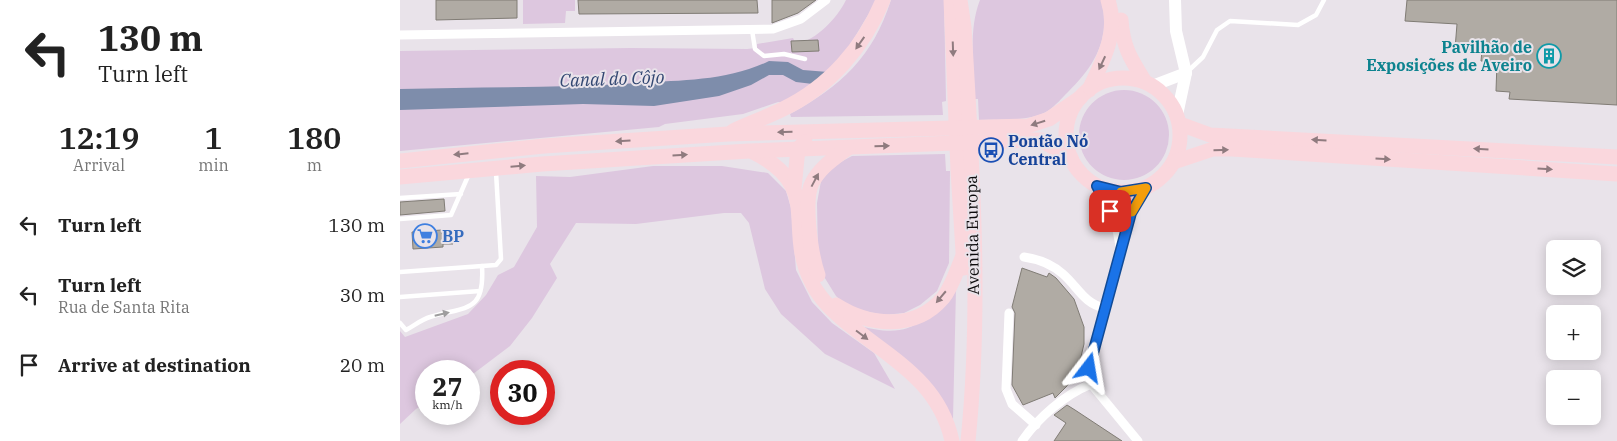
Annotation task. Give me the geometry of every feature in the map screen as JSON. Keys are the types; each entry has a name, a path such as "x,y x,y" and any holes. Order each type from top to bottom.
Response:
{"main road":[{"path":"728,134 784,109 818,87 844,64 862,41 883,0"},
{"name":"Avenida Europa","path":"951,0 962,100"},
{"name":"Avenida Europa","path":"960,0 964,27 962,100 964,170 974,351 968,441"},
{"path":"964,27 970,0"},
{"path":"1071,158 1066,133 1068,121 1108,49 1112,35 1108,0"},
{"path":"400,177 496,168 749,151 1041,140 1071,158 1086,179 1097,186 1121,192 1146,188 1158,181 1174,162 1180,143 1178,120 1170,102 1149,84 1126,52 1122,38 1119,0"},
{"path":"400,161 544,146 728,134 1028,126 1050,119 1084,94 1112,79 1125,78 1149,84"},
{"path":"1178,120 1210,135 1617,157"},
{"path":"794,188 798,149 807,140 834,131"},
{"path":"848,148 822,168 811,185 810,192 808,224 812,259 822,286 836,306 863,319 902,323 921,314 943,298 964,255"},
{"path":"1174,162 1213,149 1617,174"},
{"path":"749,151 771,161 784,171 794,188 799,202 801,256 813,285 829,308 903,365 926,386 938,402 949,425 952,441"},
{"name":"Avenida Europa","path":"958,441 964,356 964,170"}],"street":[{"path":"400,35 773,29 801,19 826,0"},
{"path":"1175,0 1176,31 1186,73 1178,120"},
{"path":"1149,84 1186,73"},
{"path":"1097,186 1117,230 1120,249"},
{"path":"1138,441 1091,384 1089,368 1131,213 1146,188"},
{"path":"1024,257 1047,264 1063,274 1082,297 1096,306 1104,308"},
{"path":"1009,313 1006,389 1012,404 1036,425"},
{"path":"1022,441 1061,401 1078,389 1091,384"}],"lane":[{"path":"1186,73 1203,56 1217,30 1230,21 1298,25 1316,15 1324,0"},
{"path":"752,30 755,49 764,56 784,54 806,60"},
{"path":"400,272 496,265 501,259 496,168"},
{"path":"400,219 451,215 471,170"},
{"path":"400,198 461,194"},
{"path":"400,323 406,330 428,318 470,308 477,301 480,291 483,279 482,266"},
{"path":"400,296 480,291"}],"shaded area":[{"path":"523,0 575,0 575,11 566,11 565,23 523,24"},
{"path":"846,0 877,0 841,60 786,103 778,102 743,114 665,124 659,127 400,151 400,51 631,48 747,49 756,48 757,44 793,38 796,44 804,42 826,27"},
{"path":"891,0 944,0 946,101 942,102 943,115 791,117 790,114 840,81 865,54 884,20"},
{"path":"980,0 1101,0 1104,26 1102,39 1093,62 1077,82 1048,111 1032,117 979,120 978,99 975,99 973,36 976,12"},
{"path":"1124,90 1141,94 1156,103 1165,118 1169,135 1165,152 1156,167 1141,176 1124,180 1107,176 1092,167 1083,152 1079,135 1083,118 1092,103 1107,94"},
{"path":"945,154 946,171 950,171 949,263 937,291 920,305 904,313 884,315 849,308 836,296 823,275 818,254 817,203 821,181 835,165 852,156"},
{"path":"653,166 722,166 768,173 786,191 791,208 796,270 812,302 832,323 874,353 895,389 825,354 781,314 765,289 749,223 741,213 724,213 636,224 576,223 550,264 557,278 532,318 510,346 480,369 480,360 415,360 415,410 400,424 400,331 405,337 468,314 486,295 498,275 514,267 537,227 536,176 570,177"},
{"path":"956,289 953,419 856,325 889,331 902,330 922,320"}],"water":[{"path":"769,61 788,62 803,70 828,72 813,84 796,82 783,75 769,75 751,85 719,96 654,106 583,104 400,110 400,89 579,86 689,80 738,72"}],"building":[{"path":"436,0 517,0 517,18 436,20"},
{"path":"578,0 757,0 758,13 579,14"},
{"path":"772,0 816,0 798,13 772,23"},
{"name":"Pavilhão de Exposições de Aveiro","path":"1407,0 1617,0 1617,105 1509,99 1510,92 1496,91 1497,62 1481,61 1482,50 1455,49 1457,24 1405,21"},
{"path":"818,40 819,51 792,52 791,41"},
{"path":"444,199 445,211 400,215 400,202"},
{"path":"442,230 442,234 452,234 453,244 443,244 443,247 413,249 412,232"},
{"path":"1022,268 1047,277 1049,273 1056,278 1074,299 1084,327 1084,344 1079,365 1069,384 1055,398 1053,393 1023,405 1012,385 1015,313 1012,307"},
{"path":"1067,405 1122,441 1054,441 1066,423 1054,415"}],"slow traffic":[{"path":"1121,192 1146,188 1132,212"}],"place":[{"name":"Pavilhão de Exposições de Aveiro","path":"1549,56"},
{"name":"Pontão Nó Central","path":"991,150"},
{"name":"BP","path":"425,236"}],"route":[{"path":"1089,368 1131,213 1146,188 1121,192 1097,186 1110,211"}],"water label":[{"name":"Canal do Côjo","path":"612,79"}]}
